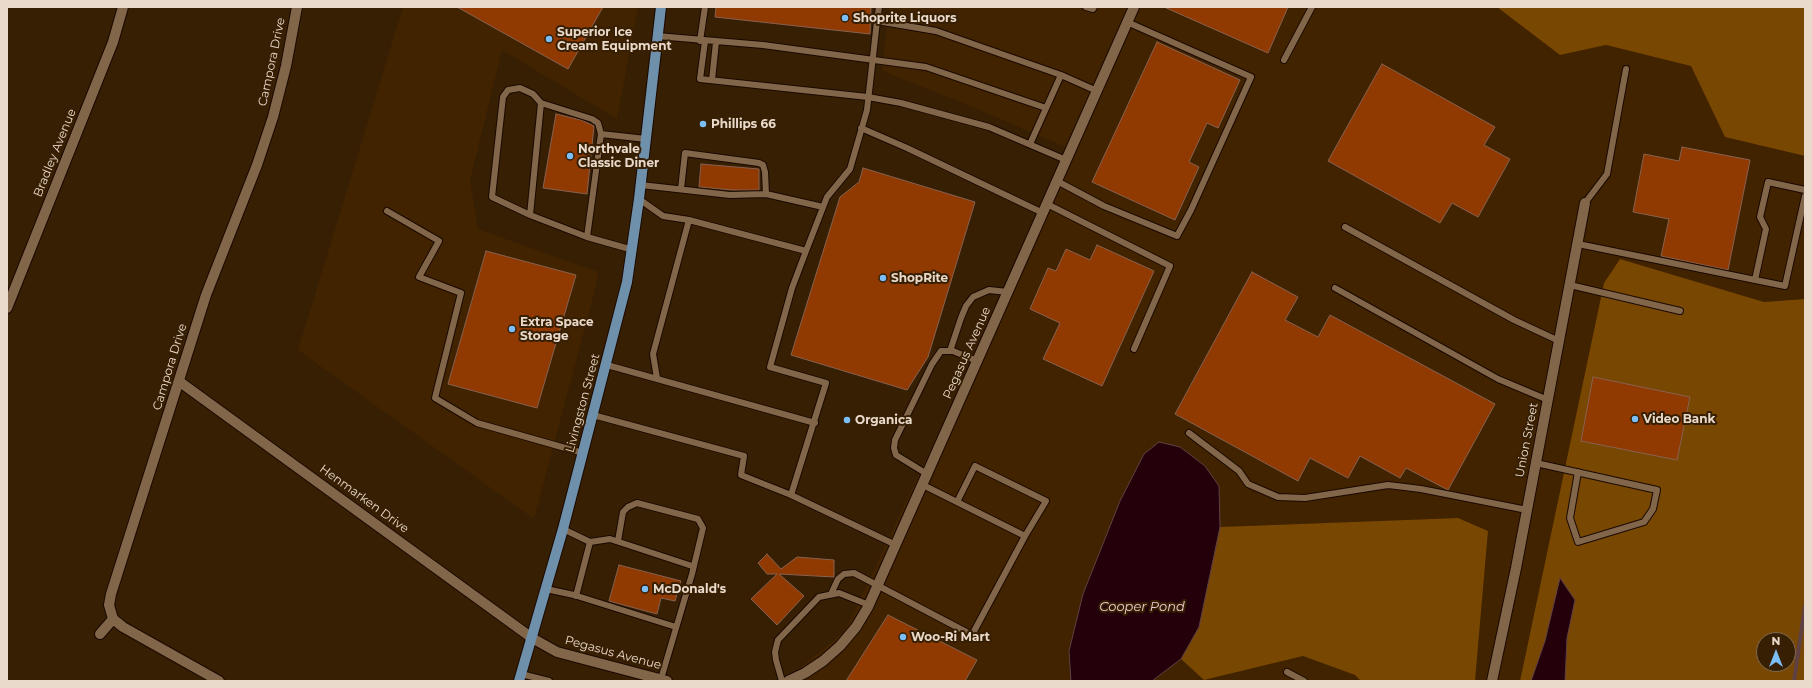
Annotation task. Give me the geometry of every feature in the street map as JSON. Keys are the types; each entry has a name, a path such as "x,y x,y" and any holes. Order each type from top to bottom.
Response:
{"main road":[{"name":"Livingston Street","path":"520,678 563,529 625,295 633,250 641,186 661,7"}],"street":[{"name":"Bradley Avenue","path":"7,308 113,42 123,7"},
{"name":"Campora Drive","path":"114,618 109,605 111,594 180,382 206,295 252,180 273,117 286,66 297,7"},
{"name":"Pegasus Avenue","path":"788,681 805,673 823,661 840,646 856,627 869,605 1134,7"},
{"name":"Union Street","path":"1492,681 1527,510 1585,203"},
{"name":"Henmarken Drive","path":"180,382 532,638"},
{"path":"100,634 114,618 123,627 219,681"},
{"name":"Pegasus Avenue","path":"532,638 557,652 658,680"}],"lane":[{"path":"705,7 700,79 868,97 901,104 989,127 1066,160"},
{"path":"791,495 826,383 770,367 792,288 827,197 850,169 862,128 868,97 879,7"},
{"path":"1086,7 1093,9 1094,7"},
{"path":"1284,60 1312,7"},
{"path":"877,21 936,31 1061,75 1097,91"},
{"path":"1057,181 1104,206 1177,236 1191,210 1251,77 1127,22"},
{"path":"657,36 763,45 926,67 1046,108"},
{"path":"712,80 716,42"},
{"path":"1585,203 1607,174 1626,69"},
{"path":"1030,144 1061,75"},
{"path":"587,237 601,134 598,123 592,119 541,104 533,94 520,88 508,90 503,97 492,198 530,215 587,237 633,250"},
{"path":"530,215 541,104"},
{"path":"862,128 1170,266 1134,350"},
{"path":"601,134 646,139"},
{"path":"681,189 685,153 758,163 763,165 765,172 766,194"},
{"path":"1755,280 1766,229 1760,217 1768,182 1805,190"},
{"path":"641,186 730,195 766,194 823,207"},
{"path":"1578,244 1785,286 1805,196"},
{"path":"639,199 663,216 689,220 806,251"},
{"path":"386,211 439,241 419,277 461,293 435,398 477,423 583,453"},
{"path":"657,378 653,354 689,220"},
{"path":"1345,227 1514,320 1559,341"},
{"path":"1570,285 1680,312"},
{"path":"1335,288 1498,379 1548,400"},
{"path":"950,351 966,306 974,297 989,290 1008,292"},
{"path":"927,474 896,455 895,440 932,364 941,351 950,351 977,361"},
{"path":"607,365 815,422"},
{"path":"593,415 744,456 741,475 791,495 896,545"},
{"path":"1189,433 1239,471 1248,484 1278,497 1305,498 1388,485 1421,489 1527,510"},
{"path":"1536,463 1578,472 1658,490 1653,509 1644,522 1578,542 1570,518 1578,472"},
{"path":"831,594 838,579 849,572 854,573 972,635 1025,536 1046,501 975,466 957,502"},
{"path":"923,485 1025,536"},
{"path":"618,541 623,512 628,507 637,503 698,519 703,528 692,566 692,574 658,680"},
{"path":"563,529 590,542 610,539 692,566"},
{"path":"576,596 590,542"},
{"path":"546,589 576,596 676,627"},
{"path":"782,681 775,652 778,640 819,597 839,593 869,605"},
{"path":"1287,672 1304,681"},
{"path":"520,678 549,681"}],"shaded area":[{"path":"403,7 638,7 617,119 502,50 470,180 478,229 598,272 596,286 534,519 298,350"},
{"path":"889,7 1497,7 1560,55 1606,45 1691,66 1725,137 1805,156 1805,299 1764,302 1620,259 1604,283 1520,681 1475,681 1488,531 1457,518 1220,527 1204,680 1303,656 1355,675 1361,681 784,681 845,631 946,417 1068,148 958,101 882,71"},
{"path":"1497,7 1805,7 1805,156 1725,137 1691,66 1606,45 1560,55"},
{"path":"1620,259 1764,302 1805,299 1805,681 1520,681 1604,283"},
{"path":"1458,518 1488,531 1475,681 1361,681 1355,675 1303,656 1204,680 1181,659 1199,627 1220,527"}],"water":[{"name":"Cooper Pond","path":"1159,442 1180,447 1205,466 1219,486 1220,527 1199,627 1181,659 1152,681 1071,681 1069,651 1083,594 1120,501 1144,454"},
{"path":"1560,578 1575,600 1567,638 1565,681 1531,681 1545,641"}],"building":[{"name":"Superior Ice Cream Equipment","path":"457,7 603,7 568,69"},
{"path":"716,7 871,7 870,34 715,17"},
{"path":"1164,7 1288,7 1268,53"},
{"path":"1157,42 1240,80 1218,128 1207,123 1189,162 1199,167 1175,220 1092,182"},
{"path":"1382,64 1495,127 1484,145 1510,159 1478,217 1452,203 1440,223 1328,161"},
{"name":"Northvale Classic Diner","path":"556,114 581,120 594,126 587,194 543,188"},
{"path":"1682,147 1750,160 1728,270 1661,256 1669,219 1633,212 1644,154 1679,161"},
{"path":"701,164 759,169 759,190 732,190 699,187"},
{"name":"ShopRite","path":"863,168 975,202 928,357 907,390 791,355 840,197 859,182"},
{"path":"1097,245 1154,271 1102,386 1043,359 1060,323 1030,309 1048,268 1056,271 1066,249 1090,260"},
{"name":"Extra Space Storage","path":"486,251 576,275 537,408 448,384"},
{"path":"1252,272 1298,297 1285,320 1318,337 1330,315 1495,404 1448,490 1406,468 1400,478 1360,456 1348,478 1310,458 1298,481 1175,414"},
{"name":"Video Bank","path":"1593,377 1690,397 1677,460 1581,441"},
{"path":"767,554 781,569 797,557 834,560 834,577 779,574 804,596 777,625 751,599 777,574 767,574 758,563"},
{"name":"McDonald's","path":"619,565 681,581 675,601 661,598 657,614 609,601"},
{"name":"Woo-Ri Mart","path":"888,615 977,660 965,681 846,681"}],"waterway":[{"path":"1794,681 1805,606"}],"place":[{"name":"Shoprite Liquors","path":"845,18"},
{"name":"Superior Ice Cream Equipment","path":"549,39"},
{"name":"Phillips 66","path":"703,124"},
{"name":"Northvale Classic Diner","path":"570,156"},
{"name":"ShopRite","path":"883,278"},
{"name":"Extra Space Storage","path":"512,329"},
{"name":"Video Bank","path":"1635,419"},
{"name":"Organica","path":"847,420"},
{"name":"McDonald's","path":"645,589"},
{"name":"Woo-Ri Mart","path":"903,637"}]}
